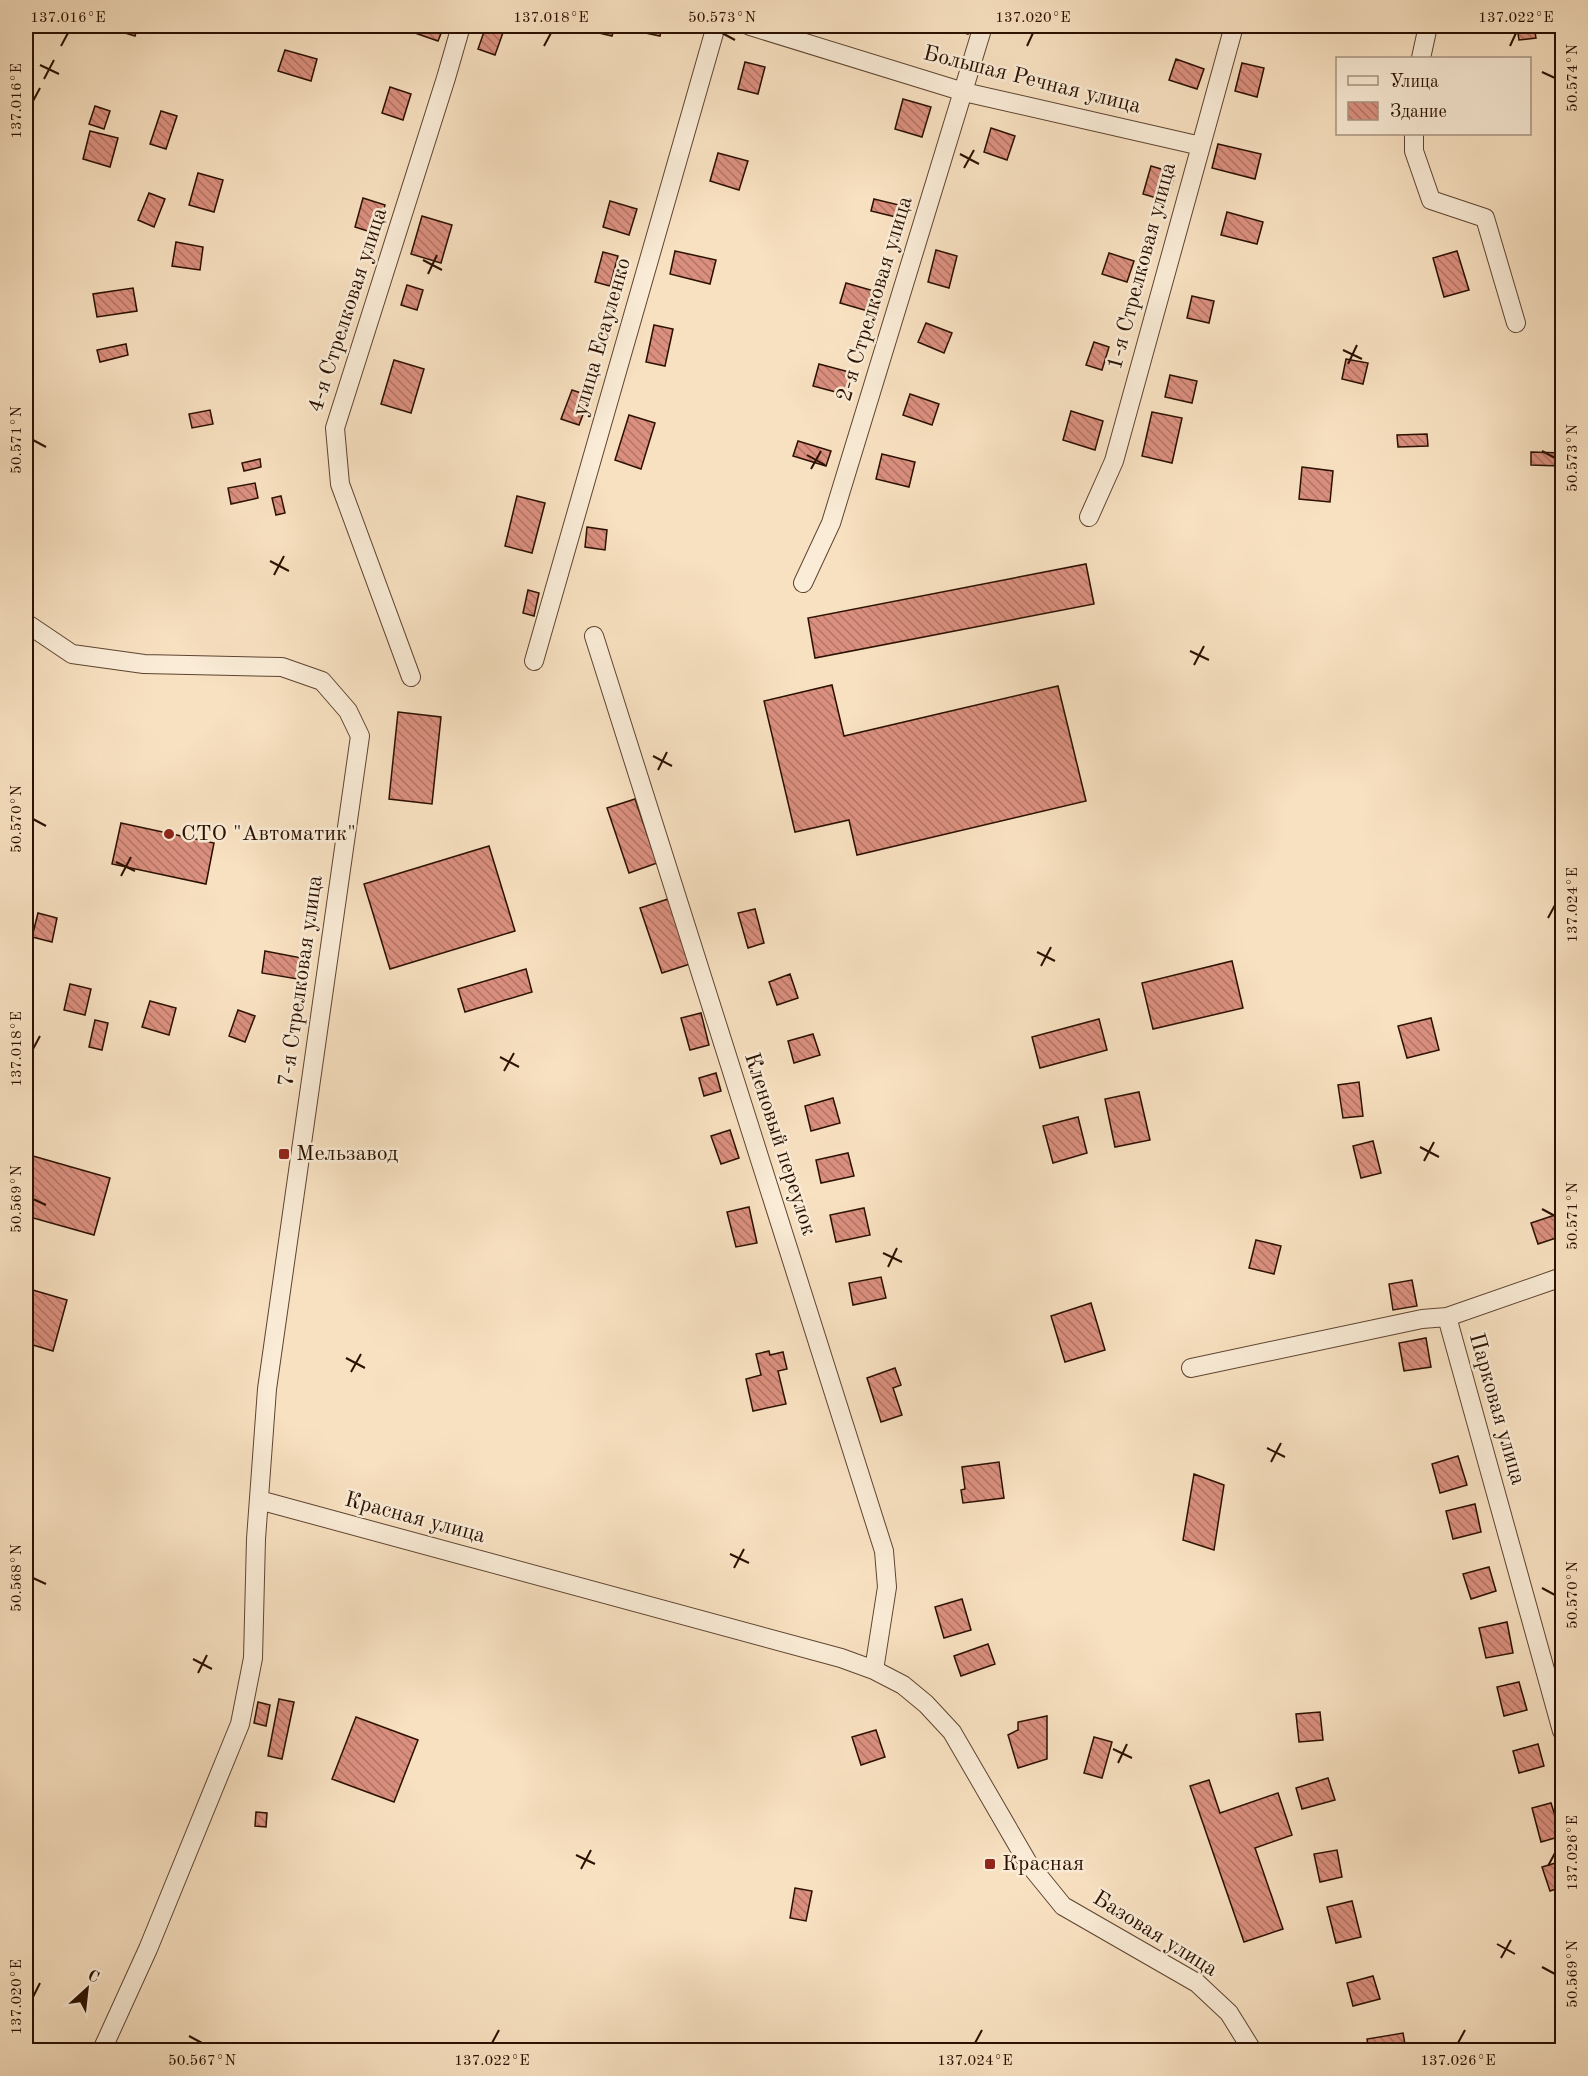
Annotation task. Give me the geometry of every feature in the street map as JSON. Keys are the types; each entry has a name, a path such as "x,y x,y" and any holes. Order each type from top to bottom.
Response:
{"street":[{"name":"4-я Стрелковая улица","path":"411,677 340,484 335,428 461,26"},
{"name":"улица Есауленко","path":"534,661 716,26"},
{"name":"Большая Речная улица","path":"750,26 964,92 1201,146"},
{"name":"2-я Стрелковая улица","path":"803,583 831,523 983,26"},
{"name":"1-я Стрелковая улица","path":"1089,517 1114,461 1234,26"},
{"path":"1421,57 1428,26"},
{"path":"1414,135 1414,151 1431,200 1485,218 1516,323"},
{"name":"7-я Стрелковая улица","path":"26,623 72,654 144,663 282,668 322,681 348,711 360,736 267,1389 259,1500"},
{"name":"Кленовый переулок","path":"594,636 884,1551 887,1587 874,1670"},
{"path":"1447,1317 1563,1277"},
{"name":"Парковая улица","path":"1191,1368 1422,1318 1447,1317 1563,1731"},
{"path":"102,2050 148,1949 240,1724 253,1658 259,1500"},
{"name":"Красная улица","path":"259,1500 830,1654 874,1670 903,1685 926,1704 952,1731 1028,1863"},
{"name":"Базовая улица","path":"1028,1863 1063,1906 1197,1983 1228,2013 1252,2050"}],"building":[{"path":"116,26 138,26 135,36 115,30"},
{"path":"418,26 444,26 438,41 415,33"},
{"path":"486,26 505,27 495,55 478,49"},
{"path":"582,26 615,26 612,36 582,29"},
{"path":"646,26 662,26 660,36 645,33"},
{"path":"943,26 970,26 968,34"},
{"path":"1517,26 1534,26 1536,38 1519,40"},
{"path":"285,50 317,59 311,81 278,71"},
{"path":"1176,59 1204,69 1197,89 1169,80"},
{"path":"745,62 765,67 758,94 738,89"},
{"path":"1242,63 1264,68 1257,97 1235,91"},
{"path":"390,87 411,94 403,120 382,113"},
{"path":"903,99 931,107 922,137 895,129"},
{"path":"95,106 110,111 104,129 89,124"},
{"path":"161,111 177,116 166,149 150,144"},
{"path":"991,128 1015,136 1007,160 984,152"},
{"path":"90,131 118,138 110,167 83,159"},
{"path":"1218,144 1261,154 1255,179 1212,168"},
{"path":"718,153 748,161 739,190 710,181"},
{"path":"1151,166 1175,173 1167,201 1143,194"},
{"path":"198,173 223,180 214,212 189,205"},
{"path":"149,193 165,199 154,227 138,220"},
{"path":"363,198 385,205 377,234 355,227"},
{"path":"874,199 899,205 896,217 871,211"},
{"path":"610,201 637,209 629,235 603,227"},
{"path":"1227,212 1263,222 1257,244 1221,235"},
{"path":"422,216 452,225 441,263 411,254"},
{"path":"176,242 203,247 200,270 172,266"},
{"path":"936,250 957,256 949,288 928,282"},
{"path":"675,251 716,260 710,284 670,274"},
{"path":"1457,251 1469,290 1444,297 1433,258"},
{"path":"603,252 618,256 610,286 595,282"},
{"path":"1109,253 1134,261 1127,282 1102,274"},
{"path":"846,283 874,291 868,311 840,303"},
{"path":"407,285 423,290 417,310 401,305"},
{"path":"133,288 137,311 97,317 93,294"},
{"path":"1192,296 1214,301 1209,323 1187,318"},
{"path":"926,323 952,333 944,353 918,342"},
{"path":"654,325 673,329 665,366 646,362"},
{"path":"1094,342 1109,347 1102,370 1086,365"},
{"path":"126,344 128,355 100,362 97,350"},
{"path":"1346,359 1368,363 1363,384 1342,379"},
{"path":"394,360 424,369 411,413 381,404"},
{"path":"819,364 853,373 847,395 813,386"},
{"path":"1170,375 1197,381 1192,403 1165,397"},
{"path":"572,390 590,396 579,425 561,419"},
{"path":"910,394 939,404 932,425 903,415"},
{"path":"210,410 213,424 192,428 189,414"},
{"path":"1071,411 1103,421 1095,450 1063,440"},
{"path":"1152,412 1182,418 1172,463 1142,456"},
{"path":"629,415 655,423 641,469 615,460"},
{"path":"1427,434 1428,446 1398,447 1397,435"},
{"path":"798,441 831,451 826,466 793,456"},
{"path":"1531,452 1562,453 1561,466 1531,465"},
{"path":"882,454 915,462 909,487 876,479"},
{"path":"260,459 261,467 244,471 242,463"},
{"path":"1302,467 1333,471 1330,502 1299,499"},
{"path":"255,483 258,498 231,504 228,488"},
{"path":"281,496 285,513 276,515 272,498"},
{"path":"517,496 545,503 532,553 505,546"},
{"path":"587,527 607,530 605,550 585,547"},
{"path":"1086,564 1094,604 815,658 808,618"},
{"path":"528,590 539,593 534,616 523,613"},
{"path":"832,685 844,736 1058,686 1086,801 857,855 849,820 795,832 764,701"},
{"path":"398,712 441,717 432,804 389,799"},
{"path":"635,799 657,863 629,873 607,808"},
{"path":"121,823 214,843 206,884 112,864"},
{"path":"489,846 515,931 390,969 364,884"},
{"path":"668,899 690,964 662,973 640,908"},
{"path":"755,909 764,943 748,948 738,913"},
{"path":"38,913 57,918 52,942 32,937"},
{"path":"265,951 307,959 303,980 262,973"},
{"path":"1232,961 1243,1008 1153,1029 1142,983"},
{"path":"526,969 532,992 465,1012 458,989"},
{"path":"790,974 798,998 777,1005 769,982"},
{"path":"70,984 91,989 85,1015 64,1010"},
{"path":"150,1001 176,1008 169,1035 142,1027"},
{"path":"238,1010 255,1016 245,1042 229,1036"},
{"path":"701,1013 709,1045 690,1050 681,1018"},
{"path":"1431,1018 1439,1050 1407,1058 1398,1026"},
{"path":"1099,1019 1107,1050 1040,1068 1032,1037"},
{"path":"95,1020 108,1023 102,1050 89,1047"},
{"path":"813,1034 820,1055 794,1063 788,1041"},
{"path":"716,1073 721,1091 704,1096 699,1078"},
{"path":"1359,1082 1363,1116 1343,1118 1338,1085"},
{"path":"1139,1092 1150,1140 1115,1147 1105,1099"},
{"path":"833,1098 840,1123 811,1131 805,1106"},
{"path":"1078,1117 1087,1153 1053,1163 1043,1126"},
{"path":"730,1130 739,1158 721,1164 711,1136"},
{"path":"1373,1141 1381,1173 1361,1178 1353,1146"},
{"path":"848,1153 854,1176 821,1183 816,1160"},
{"path":"26,1154 110,1178 94,1235 26,1216"},
{"path":"749,1207 757,1243 736,1247 727,1212"},
{"path":"864,1208 870,1235 836,1242 830,1215"},
{"path":"1555,1215 1562,1236 1538,1244 1531,1223"},
{"path":"1256,1240 1281,1246 1274,1274 1249,1268"},
{"path":"881,1277 886,1298 853,1305 849,1283"},
{"path":"1412,1280 1417,1306 1393,1310 1389,1284"},
{"path":"26,1288 67,1300 53,1351 26,1343"},
{"path":"1091,1303 1105,1350 1065,1362 1051,1316"},
{"path":"1426,1338 1431,1367 1404,1371 1399,1343"},
{"path":"769,1351 770,1355 783,1352 787,1369 778,1371 786,1404 753,1411 746,1379 761,1375 756,1354"},
{"path":"895,1368 901,1385 893,1388 902,1415 881,1422 867,1378"},
{"path":"1458,1456 1467,1485 1440,1493 1432,1464"},
{"path":"999,1462 1004,1498 963,1503 961,1490 965,1489 962,1467"},
{"path":"1194,1474 1224,1485 1214,1550 1183,1540"},
{"path":"1475,1504 1481,1532 1453,1539 1446,1511"},
{"path":"1489,1567 1496,1591 1471,1599 1463,1574"},
{"path":"962,1599 971,1630 944,1638 935,1607"},
{"path":"1507,1622 1513,1653 1486,1658 1479,1628"},
{"path":"988,1644 995,1664 961,1676 954,1656"},
{"path":"1519,1682 1527,1710 1504,1716 1497,1687"},
{"path":"279,1699 294,1702 282,1759 268,1756"},
{"path":"258,1702 270,1705 266,1726 254,1723"},
{"path":"1320,1712 1323,1740 1299,1742 1296,1714"},
{"path":"1047,1716 1047,1759 1018,1768 1008,1735 1018,1730 1018,1722"},
{"path":"356,1717 418,1740 394,1802 332,1779"},
{"path":"876,1730 885,1757 861,1765 852,1737"},
{"path":"1094,1737 1112,1742 1102,1778 1084,1773"},
{"path":"1538,1744 1544,1766 1519,1773 1513,1751"},
{"path":"1328,1778 1335,1800 1302,1809 1296,1788"},
{"path":"1209,1780 1220,1813 1278,1793 1292,1835 1255,1848 1283,1929 1244,1942 1190,1786"},
{"path":"1551,1803 1557,1822 1562,1820 1562,1836 1541,1842 1532,1808"},
{"path":"256,1812 267,1813 266,1827 255,1826"},
{"path":"1337,1850 1342,1877 1320,1882 1314,1854"},
{"path":"1562,1861 1562,1887 1550,1891 1542,1867"},
{"path":"795,1888 812,1891 806,1921 790,1918"},
{"path":"1352,1901 1361,1937 1336,1943 1327,1907"},
{"path":"1373,1976 1380,1999 1353,2006 1347,1983"},
{"path":"1403,2033 1406,2050 1369,2050 1367,2039"}],"place":[{"name":"СТО \"Автоматик\"","path":"169,834"},
{"name":"Мельзавод","path":"284,1154"},
{"name":"Красная","path":"990,1864"}]}
